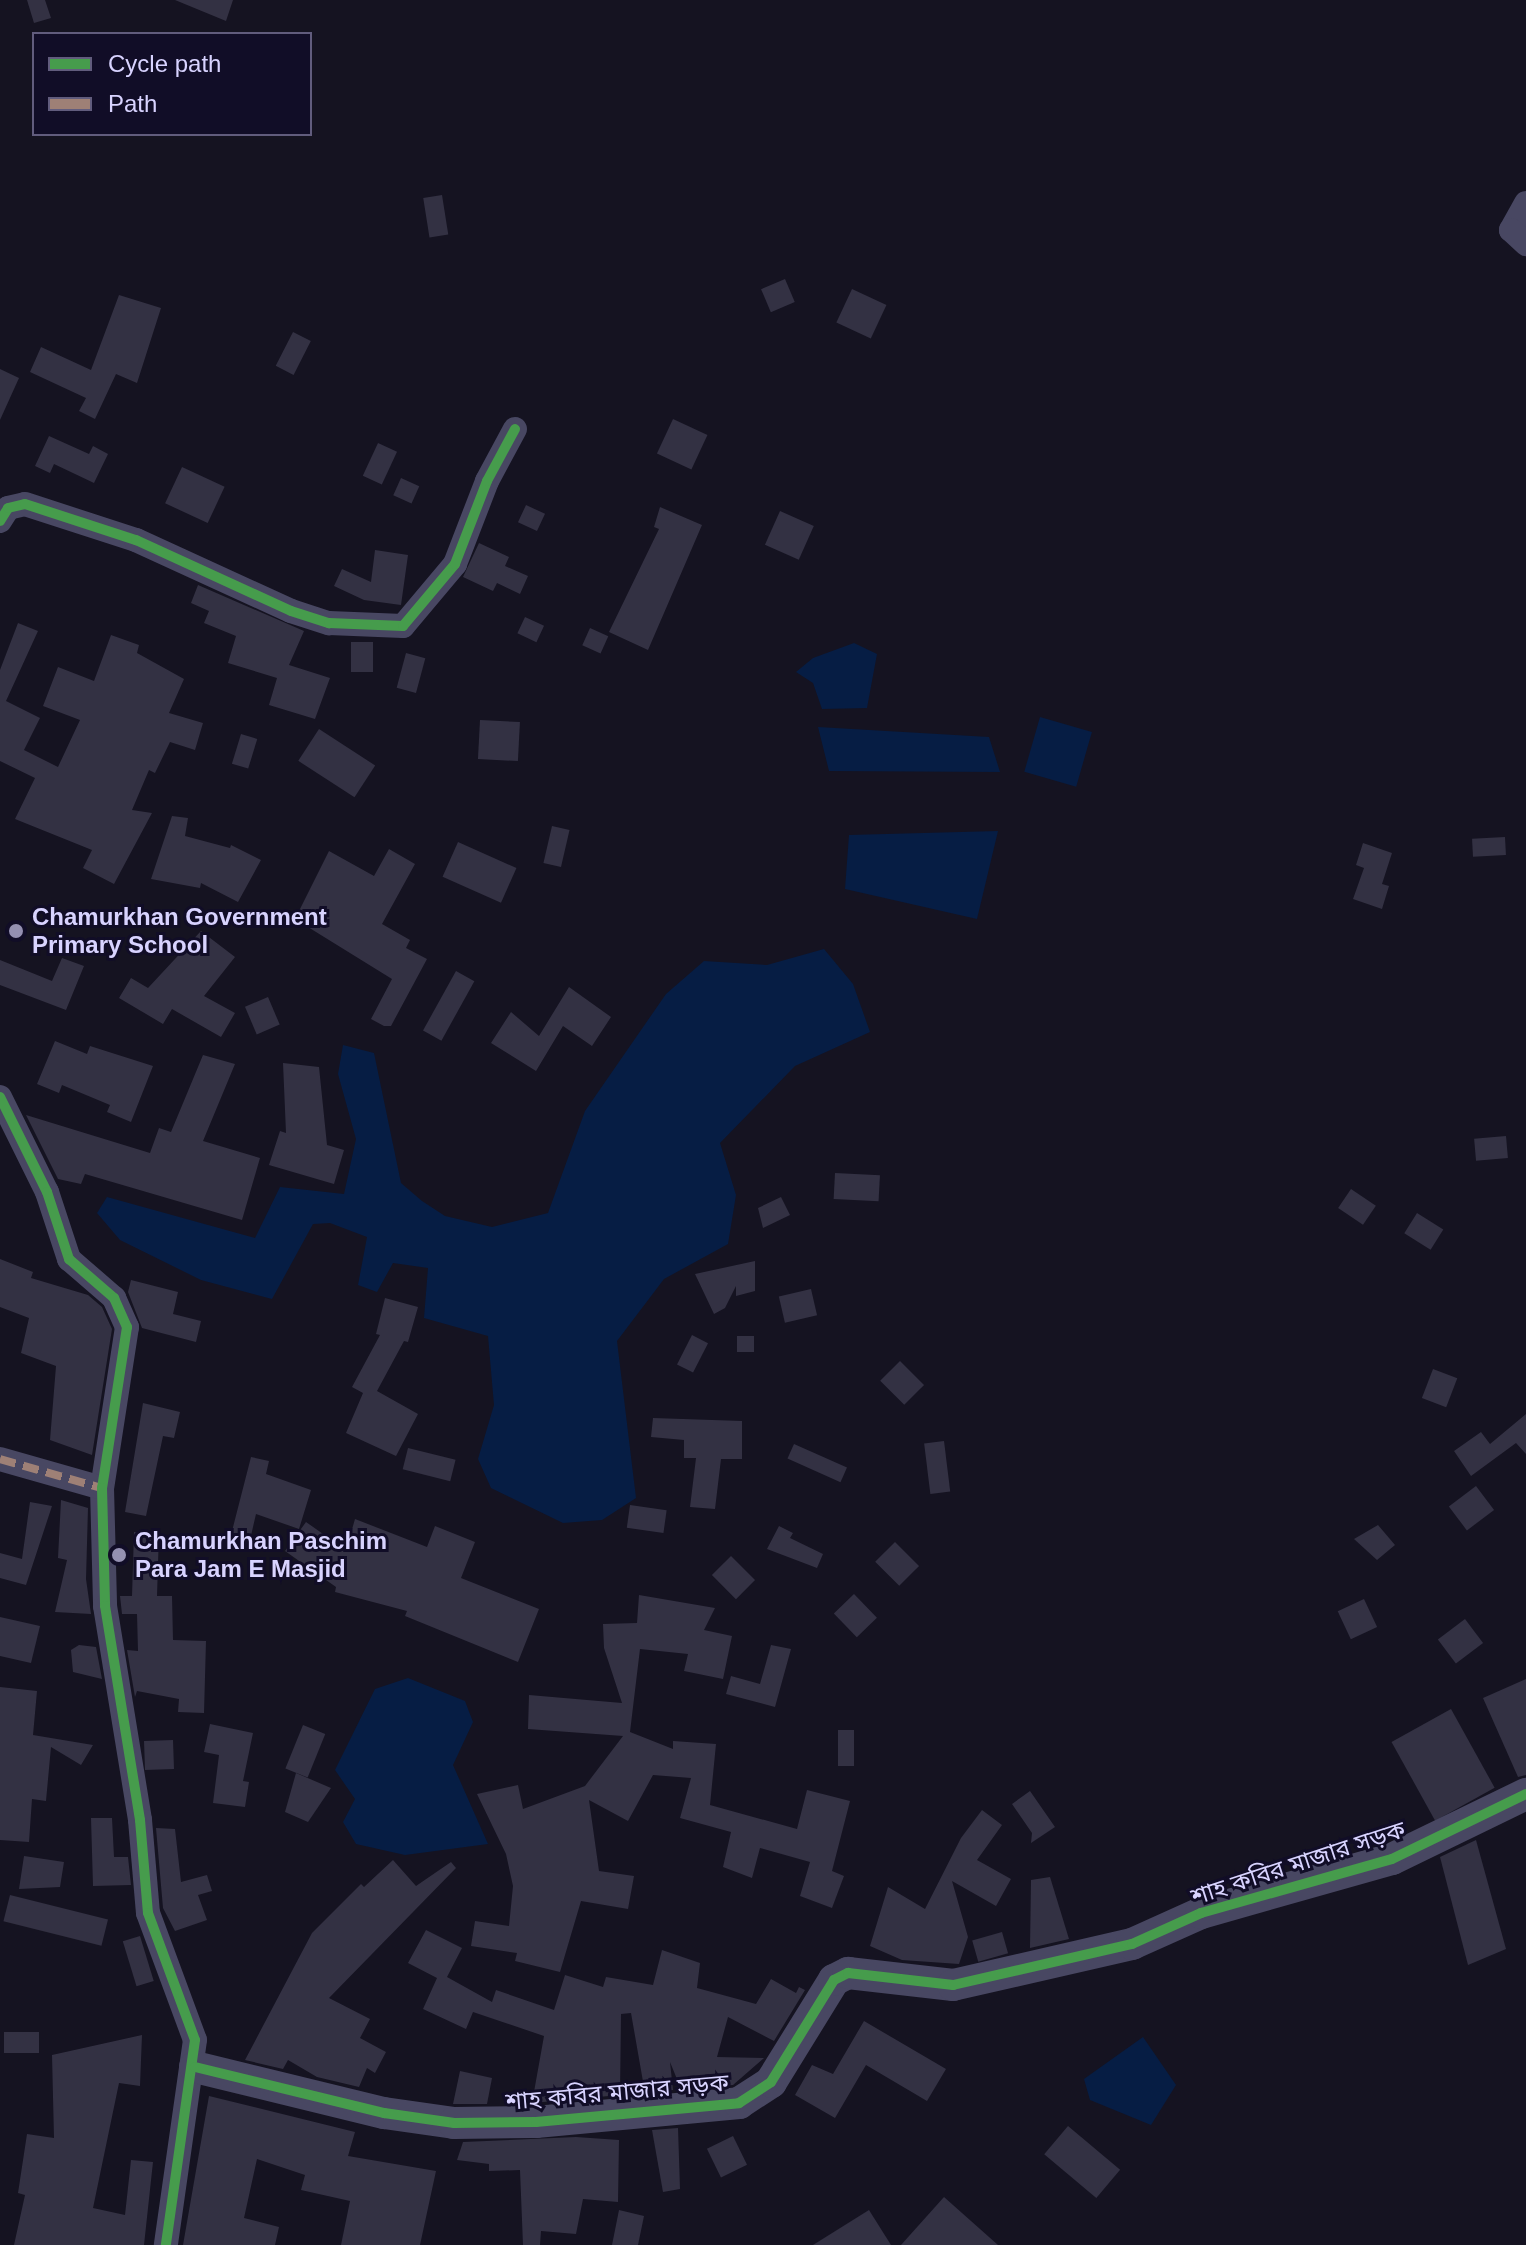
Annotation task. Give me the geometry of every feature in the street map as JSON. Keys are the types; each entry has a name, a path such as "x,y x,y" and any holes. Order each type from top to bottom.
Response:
{"street":[{"path":"1526,203 1511,230 1526,244"},
{"path":"0,521 8,508 25,504 136,540 291,611 329,623 403,626 455,564 487,481 515,429"},
{"path":"0,1097 47,1192 69,1259 114,1298 127,1327 102,1488 105,1606 140,1820 148,1913 195,2040 195,2067 166,2245"},
{"path":"0,1459 102,1488"},
{"name":"শাহ কবির মাজার সড়ক","path":"195,2067 384,2113 454,2123 536,2122 739,2103 771,2082 834,1980 848,1973 953,1985 1132,1944 1201,1913 1392,1859 1526,1794"}],"water":[{"path":"854,643 877,654 867,708 822,709 813,683 796,672 813,658"},
{"path":"1040,717 1092,732 1076,787 1024,772"},
{"path":"818,727 989,737 1000,772 829,771"},
{"path":"998,831 977,919 845,889 849,835"},
{"path":"824,949 853,984 870,1032 795,1066 720,1143 736,1195 728,1244 664,1279 617,1341 636,1498 602,1520 563,1523 491,1488 478,1459 494,1405 488,1336 424,1318 428,1268 393,1263 377,1292 358,1285 367,1237 330,1223 313,1224 272,1299 201,1280 120,1240 97,1213 107,1197 255,1238 280,1187 344,1194 356,1139 338,1074 343,1045 374,1053 401,1183 422,1201 445,1216 492,1227 548,1213 585,1111 666,994 704,961 767,965"},
{"path":"408,1678 465,1701 473,1722 453,1765 488,1844 405,1855 356,1844 343,1822 355,1799 335,1770 375,1689"},
{"path":"1143,2037 1176,2085 1151,2125 1090,2100 1084,2079"}],"building":[{"path":"27,0 45,0 51,18 34,23"},
{"path":"175,0 233,0 226,21"},
{"path":"442,195 448,235 429,237 423,198"},
{"path":"785,279 795,302 771,312 761,289"},
{"path":"852,289 886,305 871,339 836,323"},
{"path":"119,295 161,308 137,383 116,374 95,419 79,411 86,398 30,372 41,347 91,370"},
{"path":"293,332 311,341 294,375 276,366"},
{"path":"0,369 19,378 0,420"},
{"path":"673,419 707,435 691,469 657,453"},
{"path":"49,436 89,454 93,446 108,454 94,483 54,464 50,473 35,466"},
{"path":"378,443 397,452 382,485 363,476"},
{"path":"182,467 225,487 208,523 165,503"},
{"path":"401,478 419,486 412,503 393,495"},
{"path":"526,505 545,514 537,531 518,522"},
{"path":"660,507 702,525 648,650 609,632 659,529 654,527"},
{"path":"780,511 814,526 799,560 765,545"},
{"path":"479,543 509,557 505,566 528,576 520,594 497,583 493,591 463,577"},
{"path":"375,550 408,555 401,605 364,600 334,586 342,569 371,582"},
{"path":"198,585 304,631 289,665 330,678 315,719 269,705 277,678 228,663 236,636 204,623 209,611 191,603"},
{"path":"525,617 544,626 536,642 517,633"},
{"path":"18,623 38,631 6,701 40,718 24,750 58,767 80,720 43,706 58,667 94,681 111,635 139,645 137,653 184,679 169,713 203,723 195,750 170,742 155,773 149,770 132,810 152,813 114,884 83,868 92,850 15,819 35,778 0,761 0,670"},
{"path":"590,628 608,636 601,653 582,645"},
{"path":"351,642 373,642 373,672 351,672"},
{"path":"406,653 425,658 416,693 397,688"},
{"path":"480,720 520,722 518,761 478,759"},
{"path":"319,729 375,765 354,797 298,761"},
{"path":"241,734 257,739 248,769 232,764"},
{"path":"172,816 188,818 185,836 230,848 231,845 261,860 238,902 201,883 200,888 151,879"},
{"path":"552,826 570,830 561,867 543,863"},
{"path":"1505,837 1506,855 1473,857 1472,839"},
{"path":"458,842 516,868 501,903 443,877"},
{"path":"1363,843 1392,853 1382,884 1389,886 1382,909 1353,899 1364,868 1356,865"},
{"path":"389,849 415,864 382,924 410,940 406,948 427,959 391,1026 384,1026 371,1019 392,979 295,919 329,851 374,876"},
{"path":"201,931 235,957 204,996 235,1013 221,1037 172,1009 163,1024 119,998 131,978 148,988"},
{"path":"62,958 84,966 66,1010 0,985 0,960 52,981"},
{"path":"456,971 474,981 441,1041 423,1030"},
{"path":"569,987 611,1017 592,1046 563,1026 536,1071 491,1043 511,1012 539,1036"},
{"path":"268,997 280,1025 257,1034 245,1007"},
{"path":"55,1041 87,1054 90,1046 153,1066 131,1122 107,1112 110,1105 62,1085 59,1093 37,1084"},
{"path":"203,1055 235,1064 203,1141 260,1158 242,1220 85,1174 81,1184 58,1179 26,1115 150,1153 159,1128 171,1132"},
{"path":"283,1063 319,1067 327,1145 344,1150 334,1184 269,1165 280,1131 286,1133"},
{"path":"1506,1136 1508,1158 1476,1161 1474,1139"},
{"path":"835,1173 880,1175 879,1201 834,1199"},
{"path":"1351,1189 1376,1206 1363,1225 1338,1208"},
{"path":"781,1197 790,1215 763,1228 758,1208"},
{"path":"1417,1213 1443,1229 1431,1250 1404,1233"},
{"path":"0,1259 33,1272 31,1278 88,1295 102,1307 112,1329 92,1455 50,1440 56,1366 21,1353 29,1318 0,1307"},
{"path":"755,1261 755,1291 736,1296 736,1286 725,1308 714,1314 695,1274"},
{"path":"131,1280 178,1292 173,1314 201,1321 196,1342 142,1328 128,1292"},
{"path":"811,1289 817,1315 785,1323 779,1296"},
{"path":"385,1298 418,1307 408,1342 404,1341 377,1391 418,1414 396,1456 346,1433 363,1393 352,1387 380,1335 376,1334"},
{"path":"692,1335 708,1343 693,1373 677,1364"},
{"path":"737,1336 754,1336 754,1352 737,1352"},
{"path":"900,1361 924,1385 904,1405 880,1381"},
{"path":"1433,1369 1457,1378 1446,1407 1422,1398"},
{"path":"143,1403 180,1412 174,1438 163,1436 146,1516 125,1512"},
{"path":"1526,1414 1526,1454 1516,1443 1471,1476 1454,1451 1481,1432 1490,1444"},
{"path":"653,1418 742,1421 742,1459 721,1459 715,1509 690,1507 696,1458 684,1458 684,1440 651,1437"},
{"path":"944,1441 950,1492 930,1494 924,1443"},
{"path":"794,1444 847,1468 840,1482 787,1459"},
{"path":"408,1448 456,1460 450,1481 403,1469"},
{"path":"251,1457 269,1461 266,1474 311,1490 299,1529 256,1514 250,1540 231,1535"},
{"path":"1476,1486 1494,1510 1467,1530 1449,1506"},
{"path":"61,1500 88,1508 86,1579 91,1614 55,1612 67,1560 58,1558"},
{"path":"30,1502 52,1506 26,1585 0,1578 0,1553 22,1559"},
{"path":"630,1505 667,1510 663,1533 627,1528"},
{"path":"355,1519 427,1547 435,1526 475,1542 461,1578 539,1609 518,1662 405,1616 407,1611 335,1592 336,1587 285,1551 306,1522 346,1550"},
{"path":"1378,1525 1395,1545 1377,1560 1354,1539"},
{"path":"779,1526 793,1533 790,1538 823,1554 817,1568 767,1549"},
{"path":"134,1532 159,1532 157,1596 172,1596 173,1640 206,1641 204,1713 178,1712 179,1699 137,1691 135,1697 127,1650 138,1651 137,1614 122,1614 120,1596 132,1596"},
{"path":"895,1542 919,1566 899,1586 875,1562"},
{"path":"731,1556 755,1580 736,1599 712,1575"},
{"path":"854,1594 877,1618 857,1637 834,1613"},
{"path":"639,1595 715,1608 704,1630 732,1636 723,1679 684,1671 688,1654 640,1649 630,1732 673,1749 673,1741 716,1744 710,1805 797,1829 807,1790 850,1801 832,1871 844,1876 832,1908 800,1896 810,1862 760,1848 752,1878 723,1867 731,1832 680,1818 691,1778 653,1775 628,1821 589,1800 599,1871 634,1876 628,1909 581,1901 560,1972 515,1961 517,1953 471,1946 475,1921 509,1926 513,1886 506,1854 477,1794 518,1785 523,1809 585,1786 623,1736 528,1729 529,1695 622,1703 604,1648 603,1624 637,1623"},
{"path":"1364,1599 1377,1627 1351,1639 1338,1611"},
{"path":"0,1617 40,1626 31,1663 0,1656"},
{"path":"1465,1619 1483,1643 1456,1663 1438,1639"},
{"path":"79,1645 96,1647 102,1679 73,1672 71,1650"},
{"path":"771,1645 791,1649 775,1707 726,1694 731,1676 760,1684"},
{"path":"1526,1679 1526,1775 1518,1777 1483,1698"},
{"path":"0,1687 37,1691 33,1735 93,1745 81,1765 51,1747 46,1801 32,1799 29,1842 0,1840"},
{"path":"1451,1709 1495,1788 1435,1821 1392,1742"},
{"path":"210,1724 253,1733 243,1781 249,1782 245,1807 213,1803 219,1755 204,1752"},
{"path":"303,1725 325,1734 308,1778 285,1769"},
{"path":"838,1730 854,1730 854,1766 838,1766"},
{"path":"173,1740 174,1769 145,1770 144,1741"},
{"path":"296,1773 331,1788 308,1822 285,1812"},
{"path":"1030,1791 1055,1827 1031,1843 1032,1833 1012,1804"},
{"path":"982,1810 1002,1825 977,1860 1011,1879 996,1906 952,1881 968,1937 959,1964 902,1960 870,1946 888,1887 925,1909 961,1838"},
{"path":"91,1818 112,1818 114,1857 128,1857 131,1885 93,1886"},
{"path":"156,1828 175,1829 181,1882 207,1875 212,1891 198,1895 207,1920 175,1931 163,1908"},
{"path":"1476,1840 1506,1949 1468,1965 1440,1857"},
{"path":"24,1856 64,1862 60,1887 19,1889"},
{"path":"393,1860 416,1886 451,1862 456,1868 329,1998 370,2019 360,2038 386,2052 375,2073 367,2068 359,2087 317,2077 288,2060 283,2069 245,2060 312,1933 361,1884 364,1887"},
{"path":"1050,1877 1069,1939 1030,1948 1031,1880"},
{"path":"10,1895 108,1919 101,1946 3,1921"},
{"path":"426,1930 462,1948 447,1977 492,2002 496,1990 554,2010 565,1975 603,1987 606,1977 653,1985 662,1950 700,1963 697,1988 756,2004 771,1979 796,1993 799,1987 805,1990 774,2041 728,2017 717,2057 764,2058 733,2085 681,2089 670,2062 673,2090 645,2093 631,2013 621,2014 620,2095 532,2103 544,2036 473,2012 466,2029 423,2009 437,1978 408,1963"},
{"path":"1002,1932 1008,1953 978,1962 972,1941"},
{"path":"140,1936 154,1981 137,1986 123,1941"},
{"path":"864,2021 946,2069 927,2101 866,2065 835,2118 795,2095 812,2065 833,2074"},
{"path":"4,2032 39,2032 39,2053 4,2053"},
{"path":"142,2035 140,2086 119,2083 93,2208 125,2215 131,2160 153,2162 144,2245 14,2245 25,2195 18,2193 27,2134 54,2138 52,2055"},
{"path":"460,2071 492,2078 487,2104 453,2104"},
{"path":"209,2096 355,2132 348,2156 436,2171 420,2245 341,2245 350,2201 301,2190 305,2175 257,2159 244,2218 279,2227 275,2245 183,2245"},
{"path":"1068,2126 1120,2170 1096,2198 1044,2154"},
{"path":"678,2128 680,2189 663,2192 652,2130"},
{"path":"733,2136 747,2165 721,2177 707,2149"},
{"path":"576,2137 619,2140 618,2202 583,2199 576,2234 541,2231 540,2245 523,2245 520,2170 489,2171 489,2164 457,2160 463,2142"},
{"path":"944,2197 998,2245 901,2245"},
{"path":"619,2210 644,2216 638,2245 612,2245"},
{"path":"869,2210 891,2245 813,2245"}],"marked path":[{"path":"0,1459 102,1488"}],"cycle path":[{"path":"0,521 8,508 25,504 136,540 291,611 329,623 403,626 455,564 487,481 515,429"},
{"path":"0,1097 47,1192 69,1259 114,1298 127,1327 102,1488 105,1606 140,1820 148,1913 195,2040 166,2245"},
{"path":"195,2067 384,2113 454,2123 536,2122 739,2103 771,2082 834,1980 848,1973 953,1985 1132,1944 1201,1913 1392,1859 1526,1794"}],"place":[{"name":"Chamurkhan Government Primary School","path":"16,931"},
{"name":"Chamurkhan Paschim Para Jam E Masjid","path":"119,1555"}]}
